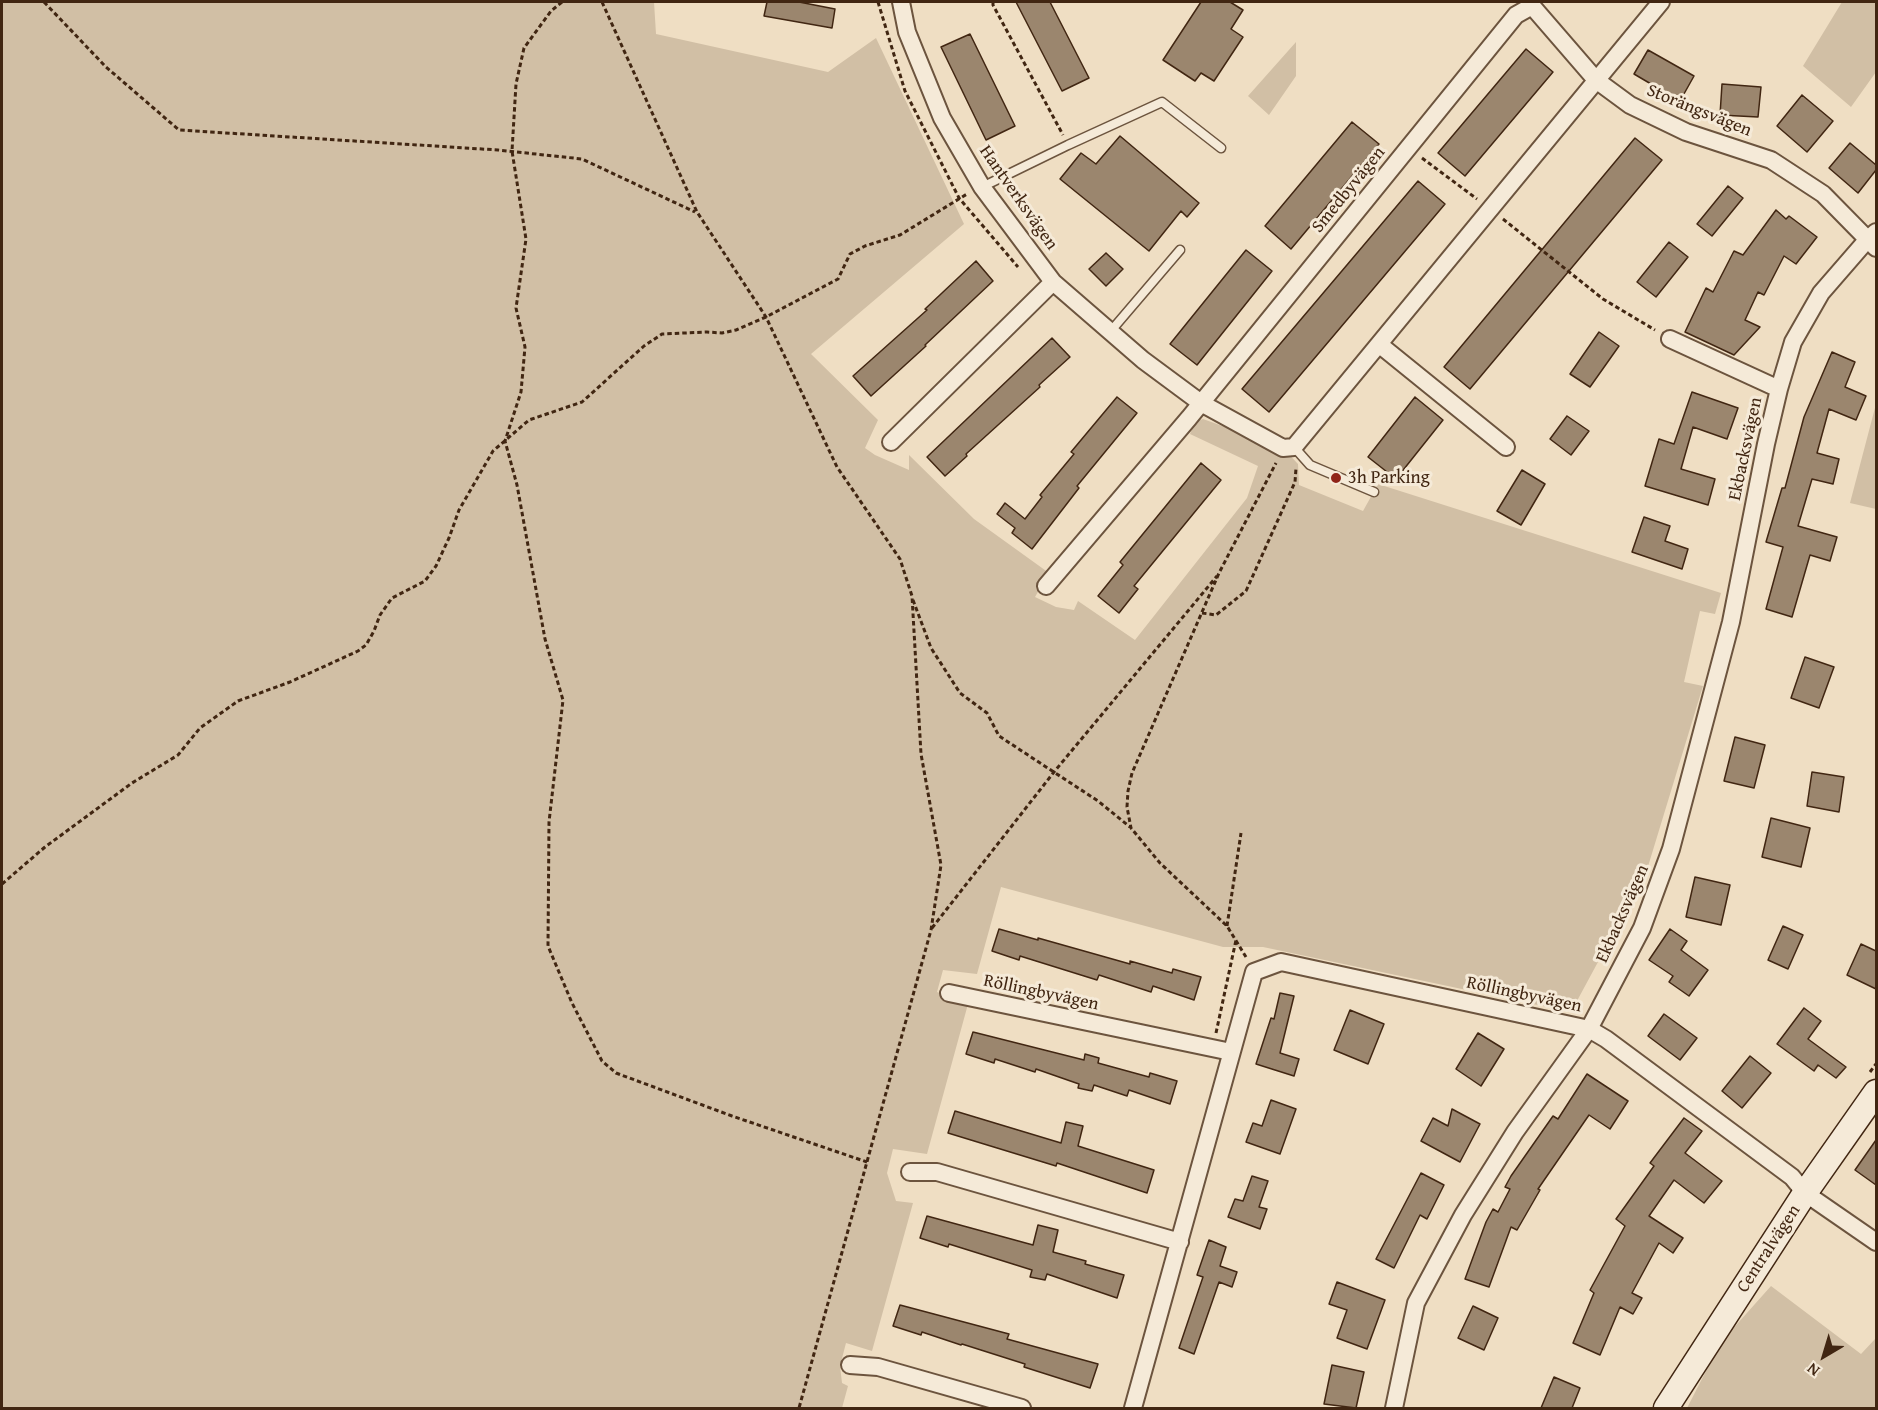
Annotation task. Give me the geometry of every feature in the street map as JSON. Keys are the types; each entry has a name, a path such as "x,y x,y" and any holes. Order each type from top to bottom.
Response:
{"street":[{"name":"Hantverksvägen","path":"901,2 907,32 942,117 982,187 1053,282 1143,360 1201,403 1283,448 1294,447"},
{"path":"1294,447 1661,2"},
{"name":"Storängsvägen","path":"1531,4 1596,80 1630,105 1686,132 1771,160 1823,194 1873,240"},
{"name":"Smedbyvägen","path":"1201,403 1516,15 1531,4"},
{"name":"Ekbacksvägen","path":"1394,1408 1416,1303 1463,1215 1515,1132 1589,1029 1642,928 1671,849 1731,622 1779,389 1793,342 1821,293 1873,240"},
{"path":"891,442 1053,282"},
{"name":"Ekbacksvägen","path":"1670,339 1779,389"},
{"path":"1380,345 1506,447"},
{"path":"1046,586 1201,403"},
{"name":"Röllingbyvägen","path":"1254,972 1281,962 1589,1029 1606,1039 1792,1177 1805,1193 1876,1242"},
{"path":"1133,1408 1254,972"},
{"name":"Röllingbyvägen","path":"949,993 1231,1053"},
{"name":"Centralvägen","path":"1665,1408 1805,1193 1876,1092"},
{"path":"910,1172 937,1172 1180,1242"},
{"path":"850,1365 878,1367 1022,1408"}],"lane":[{"path":"982,187 1162,102 1221,148"},
{"path":"1109,332 1180,250"},
{"path":"1294,447 1310,465 1374,492"}],"path":[{"path":"44,2 106,67 178,130 512,151 582,159 697,213"},
{"path":"562,2 551,11 524,48 516,84 512,151 526,239 516,308 525,347 521,392 505,441 517,485 545,639 563,700 549,822 548,946 572,1004 603,1061 616,1073 867,1162"},
{"path":"602,2 697,213 766,317 837,467 900,559 931,648 960,693 987,713 999,736 1098,801 1131,828 1160,863 1227,926 1254,972"},
{"path":"993,2 1068,145"},
{"path":"1408,148 1491,209 1603,299 1670,339"},
{"path":"2,884 62,834 132,783 178,755 200,728 238,701 290,682 358,651 366,645 380,615 392,598 425,581 436,566 459,510 493,451 530,420 582,402 644,346 662,334 722,333 736,330 766,317 838,279 850,254 865,246 900,235 959,198 982,187"},
{"path":"1131,828 1127,807 1132,773 1219,573 1279,459"},
{"path":"1202,613 1216,615 1246,591 1295,482 1296,468 1287,463"},
{"path":"931,930 1054,772 1219,573"},
{"path":"799,1408 931,930 941,865 921,754 912,596"},
{"path":"1227,926 1241,833"}],"shaded area":[{"path":"2,2 654,2 656,34 828,72 876,38 964,224 811,354 878,420 865,448 909,470 909,455 974,519 1049,573 1035,597 1056,607 1074,610 1078,601 1135,640 1247,498 1258,466 1190,434 1195,422 1203,419 1283,448 1298,464 1299,485 1363,511 1378,484 1721,593 1715,614 1700,611 1684,682 1703,686 1646,873 1571,1012 1263,947 1223,947 1001,887 977,974 943,970 937,992 968,1004 927,1154 893,1149 887,1173 896,1201 913,1203 872,1351 846,1343 840,1366 842,1383 848,1386 842,1408 2,1408"},
{"path":"1842,2 1876,2 1876,72 1851,107 1803,66"},
{"path":"1296,42 1296,76 1269,115 1248,96"},
{"path":"1876,404 1876,509 1850,503"},
{"path":"1771,1286 1861,1354 1876,1338 1876,1408 1687,1408 1721,1342"}],"building":[{"path":"767,2 799,2 835,9 832,28 764,16"},
{"path":"1016,2 1050,2 1089,78 1062,91"},
{"path":"1201,2 1230,2 1243,10 1231,29 1243,37 1214,81 1201,73 1195,81 1163,60"},
{"path":"970,34 1015,126 986,140 941,47"},
{"path":"1526,49 1553,72 1465,176 1438,153"},
{"path":"1648,50 1694,76 1680,101 1634,74"},
{"path":"1722,84 1761,87 1758,117 1720,115"},
{"path":"1802,95 1833,121 1807,152 1777,126"},
{"path":"1352,122 1379,144 1291,249 1265,226"},
{"path":"1120,136 1199,203 1187,217 1181,211 1149,251 1060,179 1081,153 1096,164"},
{"path":"1635,138 1662,160 1470,389 1444,367"},
{"path":"1850,143 1876,165 1876,170 1858,193 1829,168"},
{"path":"1418,181 1445,204 1269,412 1242,389"},
{"path":"1728,186 1743,198 1712,236 1697,224"},
{"path":"1776,210 1786,219 1789,216 1817,237 1796,264 1784,256 1764,295 1758,292 1745,320 1760,327 1734,355 1685,332 1706,288 1713,292 1734,251 1743,255"},
{"path":"1669,242 1688,257 1656,297 1637,282"},
{"path":"1246,250 1272,271 1197,365 1170,344"},
{"path":"1106,253 1123,269 1106,286 1089,269"},
{"path":"976,261 993,281 871,396 853,376 927,310 925,309"},
{"path":"1599,332 1619,346 1590,387 1570,374"},
{"path":"1052,338 1070,357 945,476 927,457"},
{"path":"1832,352 1855,362 1845,387 1866,396 1856,420 1829,409 1817,453 1839,459 1833,484 1812,479 1798,526 1837,537 1830,561 1810,555 1792,617 1766,609 1783,547 1766,542 1782,488 1785,488 1804,417"},
{"path":"1692,392 1738,408 1727,439 1693,427 1681,469 1715,479 1708,505 1645,486 1659,439 1674,444"},
{"path":"1117,397 1137,413 1077,486 1079,488 1032,549 1012,533 1015,528 997,514 1005,503 1025,519 1042,497 1040,495 1074,454 1071,452"},
{"path":"1415,397 1443,420 1396,479 1368,457"},
{"path":"1567,416 1589,431 1571,455 1550,439"},
{"path":"1201,463 1221,480 1134,586 1138,589 1119,613 1098,596 1123,565 1120,562"},
{"path":"1522,470 1545,484 1521,525 1497,511"},
{"path":"1644,517 1670,526 1665,541 1688,549 1682,569 1632,552"},
{"path":"1805,657 1834,667 1819,708 1791,698"},
{"path":"1735,737 1765,745 1754,788 1724,781"},
{"path":"1812,772 1844,777 1839,812 1807,806"},
{"path":"1771,818 1810,828 1801,867 1762,857"},
{"path":"1695,877 1730,885 1721,925 1686,917"},
{"path":"1783,926 1803,935 1788,969 1768,960"},
{"path":"999,929 1130,964 1130,961 1172,973 1173,969 1201,977 1194,1000 1153,986 1151,992 1099,975 1097,980 1020,956 1019,960 992,951"},
{"path":"1670,929 1687,941 1681,950 1708,970 1689,996 1669,982 1673,976 1649,960"},
{"path":"1861,944 1876,951 1876,989 1847,975"},
{"path":"1280,993 1294,996 1280,1053 1299,1059 1294,1076 1256,1064 1271,1018 1274,1019"},
{"path":"1804,1008 1821,1021 1808,1039 1846,1067 1836,1078 1818,1065 1814,1071 1777,1044"},
{"path":"1350,1010 1384,1024 1368,1064 1334,1050"},
{"path":"1664,1014 1697,1038 1680,1060 1648,1036"},
{"path":"973,1032 1084,1060 1085,1054 1099,1058 1098,1063 1149,1077 1150,1073 1177,1081 1170,1104 1129,1090 1127,1096 1094,1085 1092,1091 1078,1088 1079,1084 1036,1069 1035,1072 995,1059 994,1063 966,1054"},
{"path":"1478,1033 1504,1049 1481,1086 1456,1069"},
{"path":"1750,1056 1771,1073 1742,1108 1722,1091"},
{"path":"1587,1074 1628,1101 1610,1129 1589,1115 1538,1189 1540,1190 1517,1230 1511,1227 1489,1287 1465,1279 1486,1222 1493,1209 1498,1212 1510,1189 1505,1187 1511,1176 1553,1116 1558,1119"},
{"path":"1271,1100 1296,1109 1280,1154 1246,1142 1253,1123 1262,1126"},
{"path":"1452,1109 1480,1124 1460,1162 1421,1141 1433,1118 1448,1126"},
{"path":"955,1111 1061,1143 1066,1122 1083,1126 1078,1146 1154,1170 1147,1193 1057,1163 1056,1166 948,1133"},
{"path":"1684,1118 1702,1131 1685,1153 1722,1181 1704,1203 1674,1180 1649,1216 1683,1238 1673,1253 1659,1243 1632,1293 1642,1298 1633,1314 1620,1307 1600,1355 1573,1343 1594,1293 1590,1290 1625,1226 1616,1219 1654,1166 1650,1163"},
{"path":"1876,1140 1876,1185 1855,1170"},
{"path":"1421,1173 1444,1185 1427,1219 1420,1215 1394,1268 1376,1259"},
{"path":"1252,1176 1268,1181 1259,1207 1267,1209 1260,1229 1228,1217 1235,1199 1243,1201"},
{"path":"927,1216 1033,1245 1038,1225 1058,1230 1053,1252 1124,1275 1117,1298 1047,1274 1045,1280 1030,1277 1032,1270 949,1244 948,1247 920,1238"},
{"path":"1209,1240 1226,1247 1220,1266 1237,1272 1232,1287 1219,1282 1194,1354 1179,1348 1203,1277 1197,1275"},
{"path":"1337,1282 1385,1300 1367,1349 1337,1338 1347,1310 1329,1304"},
{"path":"900,1305 1009,1334 1007,1339 1098,1364 1090,1388 962,1344 893,1326"},
{"path":"1473,1306 1498,1318 1484,1350 1458,1338"},
{"path":"1332,1365 1364,1372 1356,1408 1324,1404"},
{"path":"1554,1377 1580,1388 1572,1408 1541,1408"}],"place":[{"name":"3h Parking","path":"1336,478"}]}
